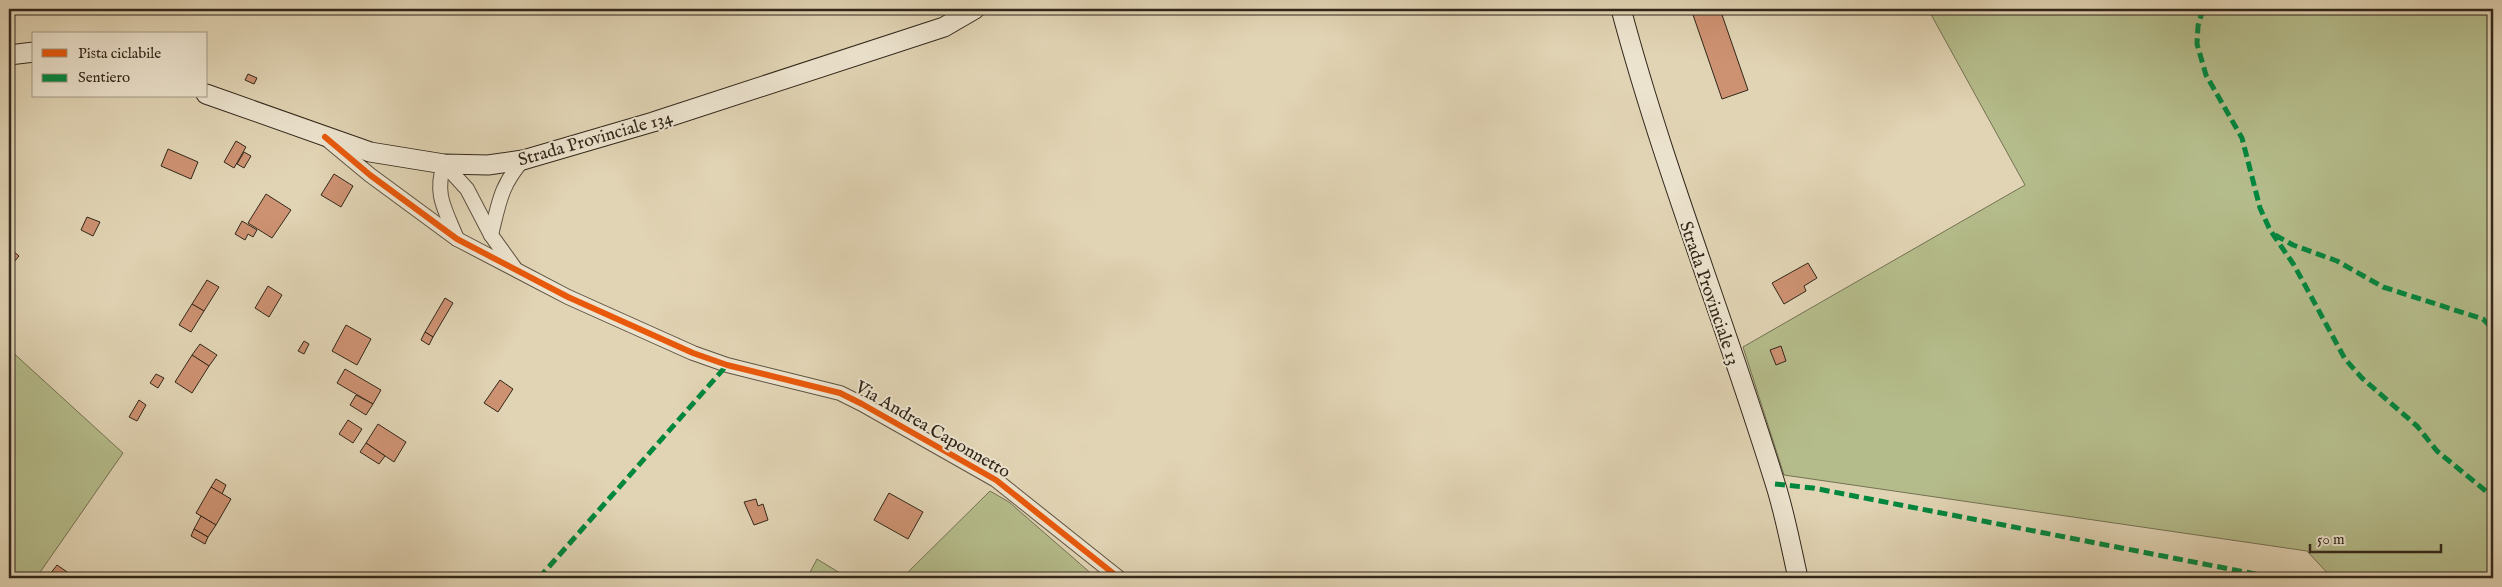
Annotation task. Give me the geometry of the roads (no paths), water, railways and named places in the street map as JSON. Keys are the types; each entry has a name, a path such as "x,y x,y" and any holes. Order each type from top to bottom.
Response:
{"main road":[{"name":"Strada Provinciale 134","path":"208,95 325,137 386,155 444,164 488,165 523,160 653,122 944,27 975,9"},
{"name":"Strada Provinciale 13","path":"1621,9 1662,152 1776,484 1798,578"},
{"path":"9,55 32,52"}],"street":[{"name":"Via Andrea Caponnetto","path":"325,137 370,175 457,239 568,297 693,353 728,365 840,393 862,404 996,480 1119,578"},
{"path":"491,235 501,194 508,177 523,160"},
{"path":"444,164 467,190 491,235 516,269"},
{"path":"444,164 439,179 439,194 457,239"}]}
